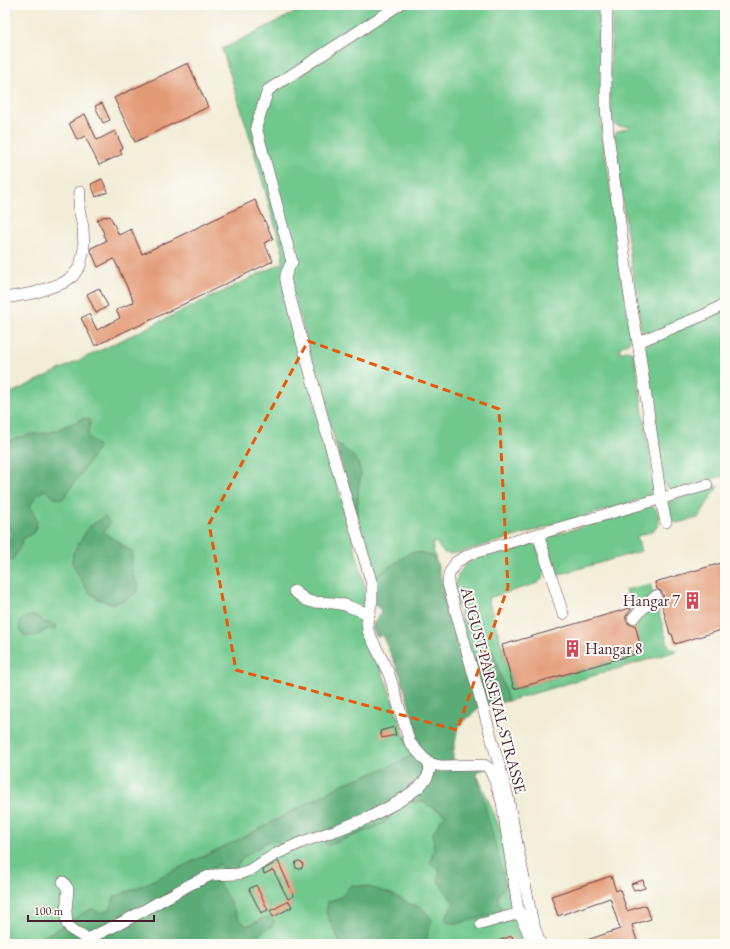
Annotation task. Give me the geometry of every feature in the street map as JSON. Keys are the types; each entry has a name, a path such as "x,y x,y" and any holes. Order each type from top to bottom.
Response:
{"street":[{"path":"63,882 68,889 66,911 67,924 72,930 87,939 123,922 191,884 211,875 238,874 250,870 276,854 302,842 368,818 398,802 418,788 427,778 430,769 428,763 410,743 389,674 368,631 367,622 372,601 372,584 328,438 285,280 286,273 292,262 256,126 268,90 399,5"},
{"path":"607,5 606,106 608,134 630,298 666,522"},
{"path":"5,298 34,293 63,283 73,276 80,266 84,249 83,227 79,210 80,192"},
{"path":"638,342 722,306"},
{"name":"AUGUST-PARSEVAL-STRASSE","path":"540,944 532,919 507,793 448,584 450,574 456,562 470,554 707,484"},
{"path":"538,534 563,614"},
{"path":"294,591 306,600 312,602 345,605 369,614"},
{"path":"633,618 656,596"},
{"path":"428,763 441,766 484,765 489,768 502,802 518,908 528,930 532,944"},
{"path":"481,924 520,913"}],"highlighted area":[{"path":"308,341 499,409 508,587 457,730 236,670 209,524"}],"green space":[{"path":"310,5 603,5 600,103 603,137 631,334 628,343 620,347 620,353 628,350 632,352 635,358 654,486 654,492 650,497 458,553 445,553 436,542 432,544 435,557 423,553 373,578 357,520 358,490 361,474 357,461 351,454 335,442 292,289 284,291 367,593 362,615 362,626 387,684 411,755 476,772 520,875 523,905 535,944 5,944 5,396 282,263 283,253 248,131 222,49"},
{"path":"613,5 725,5 725,299 650,335 641,330 613,137 618,132 629,128 629,126 624,127 612,123 609,92"},
{"path":"725,311 725,475 677,490 671,489 663,482 644,351 645,346 649,342"},
{"path":"85,418 90,420 88,436 99,447 63,499 54,498 45,490 36,496 30,506 37,521 35,532 24,538 12,560 5,556 5,544 13,533 5,522 5,442 31,434 49,433"},
{"path":"335,442 351,454 357,461 361,474 358,490 357,520"},
{"path":"718,486 698,518 677,523 670,520 666,506 668,502 707,488"},
{"path":"651,506 658,512 659,522 656,529 637,536 641,551 557,575 546,540 547,537"},
{"path":"105,516 110,523 104,532 132,552 132,574 139,586 136,593 122,601 111,604 98,599 87,590 72,563 73,553 89,527"},
{"path":"529,541 535,544 538,550 543,569 543,578 535,584 488,598 514,689 642,652 634,620 655,600 669,647 677,651 508,701 493,651 472,657 454,591 456,581 463,567 475,558 490,552"},
{"path":"411,552 423,553 435,557 479,708 458,727 453,761 489,768 476,772 506,885 500,892 498,898 503,911 461,923 448,923 445,918 454,903 438,881 440,871 430,862 434,849 433,833 446,815 423,802 405,802 383,824 328,846 320,837 286,848 276,841 265,843 244,857 237,865 238,872 225,872 220,864 212,868 208,875 210,880 219,883 238,917 246,926 268,917 275,921 272,926 250,939 251,944 29,944 92,909 100,913 111,909 114,897 141,886 250,834 345,783 384,769 411,756 405,737 417,732 400,674 382,635 377,637 373,629 373,624 381,612 375,605 373,578"},
{"path":"650,584 654,596 632,616 630,608 632,607 631,603 628,603 625,590"},
{"path":"32,615 38,617 44,622 56,625 55,630 48,629 36,636 25,636 20,629 20,622 25,617"},
{"path":"493,651 508,701 486,706 472,658"},
{"path":"351,885 369,887 391,894 410,904 420,906 432,919 425,944 341,944 326,913 328,902 341,897"}],"building":[{"path":"188,63 208,107 135,142 114,98"},
{"path":"102,103 110,120 103,123 95,106"},
{"path":"85,114 97,140 115,131 123,148 120,150 122,154 99,165 85,136 77,140 69,123"},
{"path":"102,179 108,192 96,197 91,184"},
{"path":"255,200 273,239 264,243 273,261 95,346 81,318 89,314 97,330 120,318 116,310 134,302 114,259 98,267 91,248 106,241 103,234 104,233 97,220 105,216 110,216 119,235 131,229 142,254"},
{"path":"99,288 108,306 96,313 87,294"},
{"name":"Hangar 7","path":"725,562 725,629 675,644 672,634 670,634 661,601 663,594 657,589 655,582"},
{"name":"Hangar 8","path":"630,608 631,610 626,616 626,620 631,625 635,625 642,652 514,689 502,645"},
{"path":"394,727 396,735 382,738 380,731"},
{"path":"278,861 294,896 288,899 273,870 264,874 263,870"},
{"path":"297,861 301,861 303,865 301,869 297,869 295,867 295,863"},
{"path":"611,876 616,891 620,889 627,911 646,905 651,919 632,925 638,944 578,944 620,929 610,898 558,916 551,896"},
{"path":"643,880 645,888 634,890 631,884"},
{"path":"256,885 268,910 261,913 249,889"},
{"path":"289,901 292,907 273,917 270,911"},
{"path":"512,936 515,944 491,944 491,943"}],"place":[{"name":"Hangar 7","path":"693,600"},
{"name":"Hangar 8","path":"572,648"}]}
